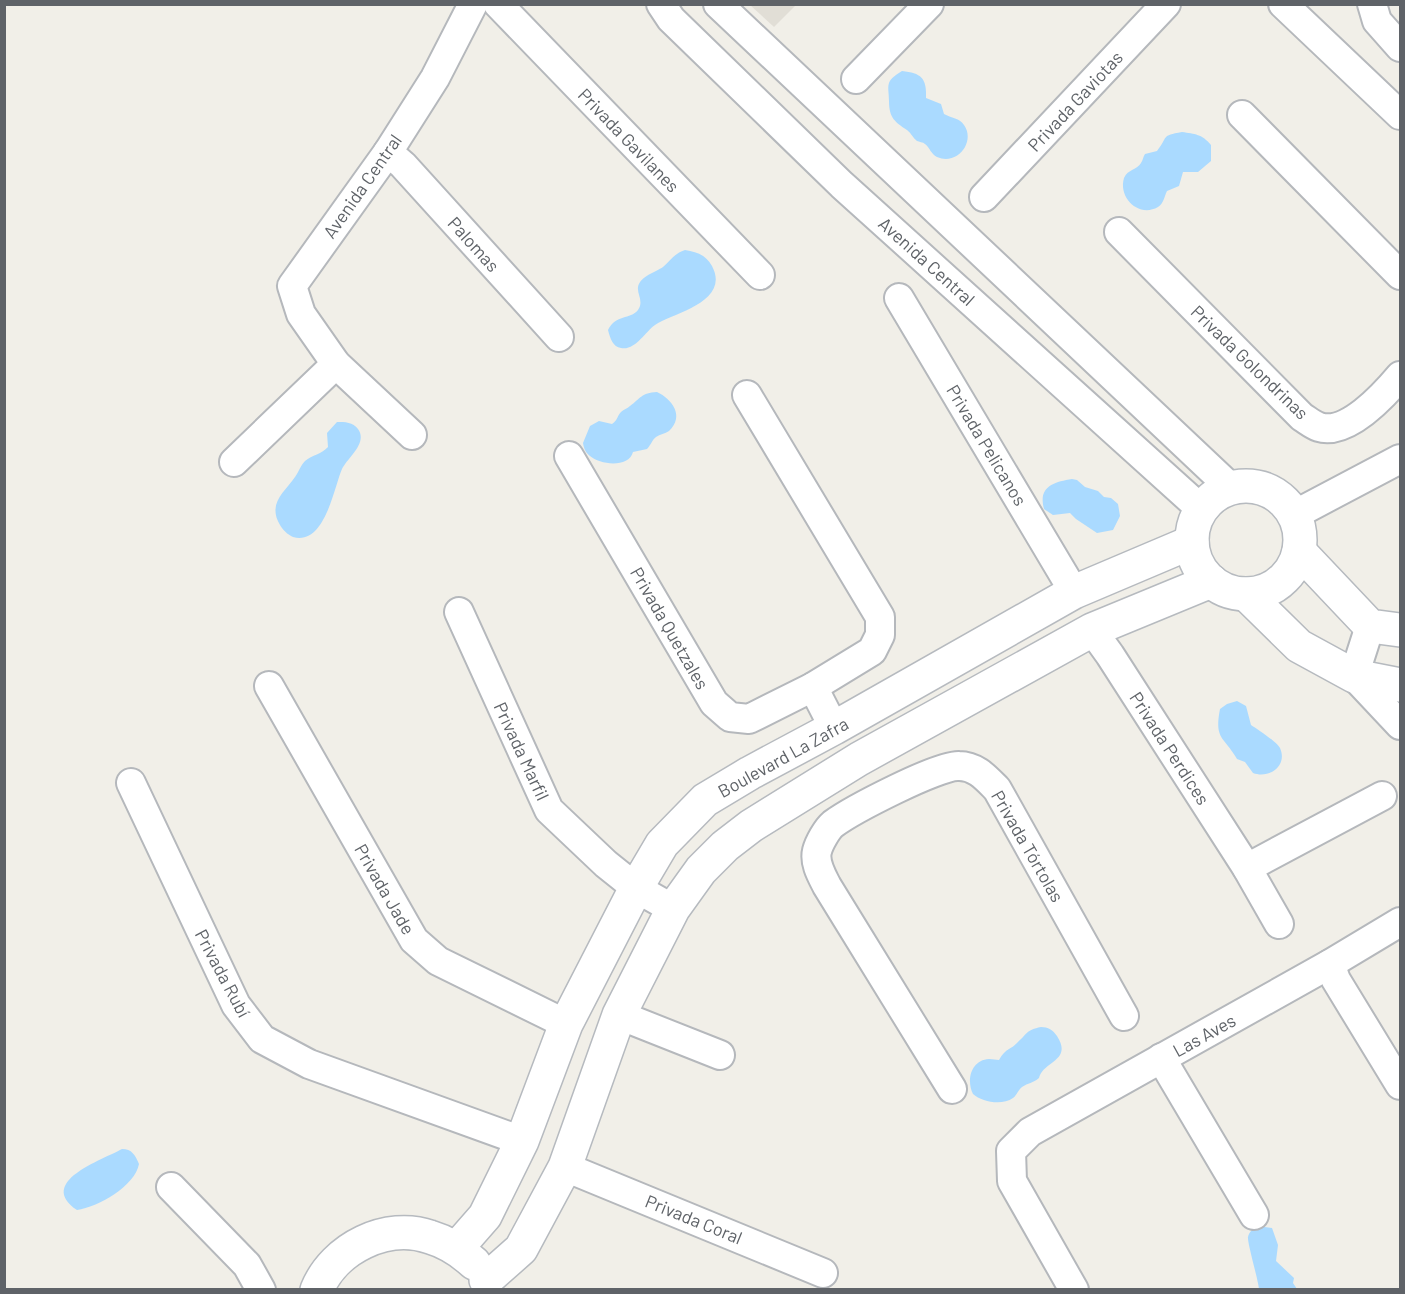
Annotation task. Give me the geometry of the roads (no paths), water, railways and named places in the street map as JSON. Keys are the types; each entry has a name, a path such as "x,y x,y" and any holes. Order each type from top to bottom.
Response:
{"street":[{"name":"Avenida Central","path":"412,435 336,364 301,314 292,286 388,152 435,78 473,4"},
{"name":"Privada Gavilanes","path":"498,4 760,275"},
{"name":"Avenida Central","path":"661,4 671,19 842,185 1201,509"},
{"path":"718,4 1231,488"},
{"path":"856,79 929,4"},
{"name":"Privada Gaviotas","path":"984,197 1166,4"},
{"path":"1283,4 1397,103"},
{"path":"1372,4 1377,21 1401,47"},
{"path":"1242,115 1401,275"},
{"name":"Palomas","path":"388,152 403,165 559,337"},
{"name":"Privada Golondrinas","path":"1119,232 1302,417 1319,427 1339,427 1355,419 1398,388"},
{"name":"Privada Pelicanos","path":"899,298 1074,592"},
{"path":"234,462 336,364"},
{"name":"Privada Quetzales","path":"569,456 714,703 730,717 749,719 813,687 872,651 880,635 880,617 747,395"},
{"path":"1294,515 1401,459"},
{"path":"1249,486 1267,490 1283,500 1294,515 1300,532 1299,551 1293,568 1281,582 1264,591 1246,594 1228,591 1211,581 1201,570 1194,557 1192,542 1194,525 1201,509 1214,496 1231,488 1249,486"},
{"name":"Boulevard La Zafra","path":"457,1248 485,1216 522,1141 566,1024 636,888 662,844 705,800 1074,592 1192,542"},
{"path":"1299,551 1385,628 1354,676"},
{"path":"317,1290 321,1279 341,1256 367,1240 397,1233 428,1236 457,1248 474,1262 489,1285 521,1249 565,1167 619,1016 673,909 701,870 725,846 751,826 860,759 1092,630 1211,581"},
{"path":"1246,594 1299,646 1354,676 1401,725"},
{"name":"Privada Marfil","path":"459,612 549,810 606,864 636,888 673,909"},
{"name":"Privada Perdices","path":"1092,630 1247,868 1279,924"},
{"path":"1354,676 1401,685"},
{"name":"Privada Jade","path":"269,686 414,940 438,961 566,1024"},
{"path":"813,687 834,728"},
{"path":"860,759 882,796"},
{"name":"Privada Tórtolas","path":"952,1089 827,886 818,867 816,853 832,825 882,796 944,768 958,766 972,768 985,776 997,789 1124,1016"},
{"name":"Privada Rubí","path":"131,783 236,1005 262,1039 309,1064 522,1141"},
{"path":"1247,868 1382,796"},
{"name":"Las Aves","path":"1074,1290 1012,1181 1011,1151 1030,1132 1401,922"},
{"path":"1330,964 1336,980 1401,1085"},
{"path":"619,1016 720,1055"},
{"path":"1161,1058 1254,1215"},
{"name":"Privada Coral","path":"565,1167 823,1273"},
{"path":"171,1187 247,1265 261,1290"}],"water":[{"path":"902,71 914,73 922,78 926,98 941,104 944,114 958,119 964,125 968,138 966,145 957,155 944,159 937,157 894,119 889,107 888,87 892,78"},
{"path":"1182,132 1198,135 1208,141 1211,145 1211,161 1198,172 1183,172 1179,186 1167,191 1163,202 1158,207 1151,210 1137,208 1124,193 1124,178 1142,162 1145,154 1157,151 1166,137"},
{"path":"685,250 701,255 710,262 716,278 714,289 697,305 655,325 631,347 616,346 608,330 619,319 638,310 639,283"},
{"path":"657,392 675,408 676,420 669,431 656,437 647,449 633,452 626,461 620,463 607,463 587,454 583,443 590,426 599,421 612,424 621,412 642,396"},
{"path":"337,422 349,423 358,429 361,439 359,445 342,469 320,524 313,533 304,537 293,537 280,525 275,510 276,504 305,461 328,447 327,433"},
{"path":"1072,479 1085,487 1098,491 1104,497 1111,498 1118,504 1120,516 1113,530 1097,533 1070,513 1053,515 1044,509 1045,491 1053,484"},
{"path":"1237,701 1246,706 1251,725 1280,748 1281,760 1276,770 1265,774 1253,773 1245,762 1237,759 1221,737 1218,727 1220,709"},
{"path":"1041,1027 1048,1028 1055,1034 1062,1051 1039,1078 1022,1087 1013,1098 1003,1102 987,1101 973,1094 970,1077 978,1063 989,1059 999,1060 1027,1033"},
{"path":"122,1149 133,1153 139,1164 131,1180 105,1200 77,1210 66,1200 64,1190 68,1181 88,1166"},
{"path":"1257,1226 1272,1228 1278,1245 1276,1261 1294,1278 1293,1283 1297,1289 1259,1289 1248,1237"}]}
